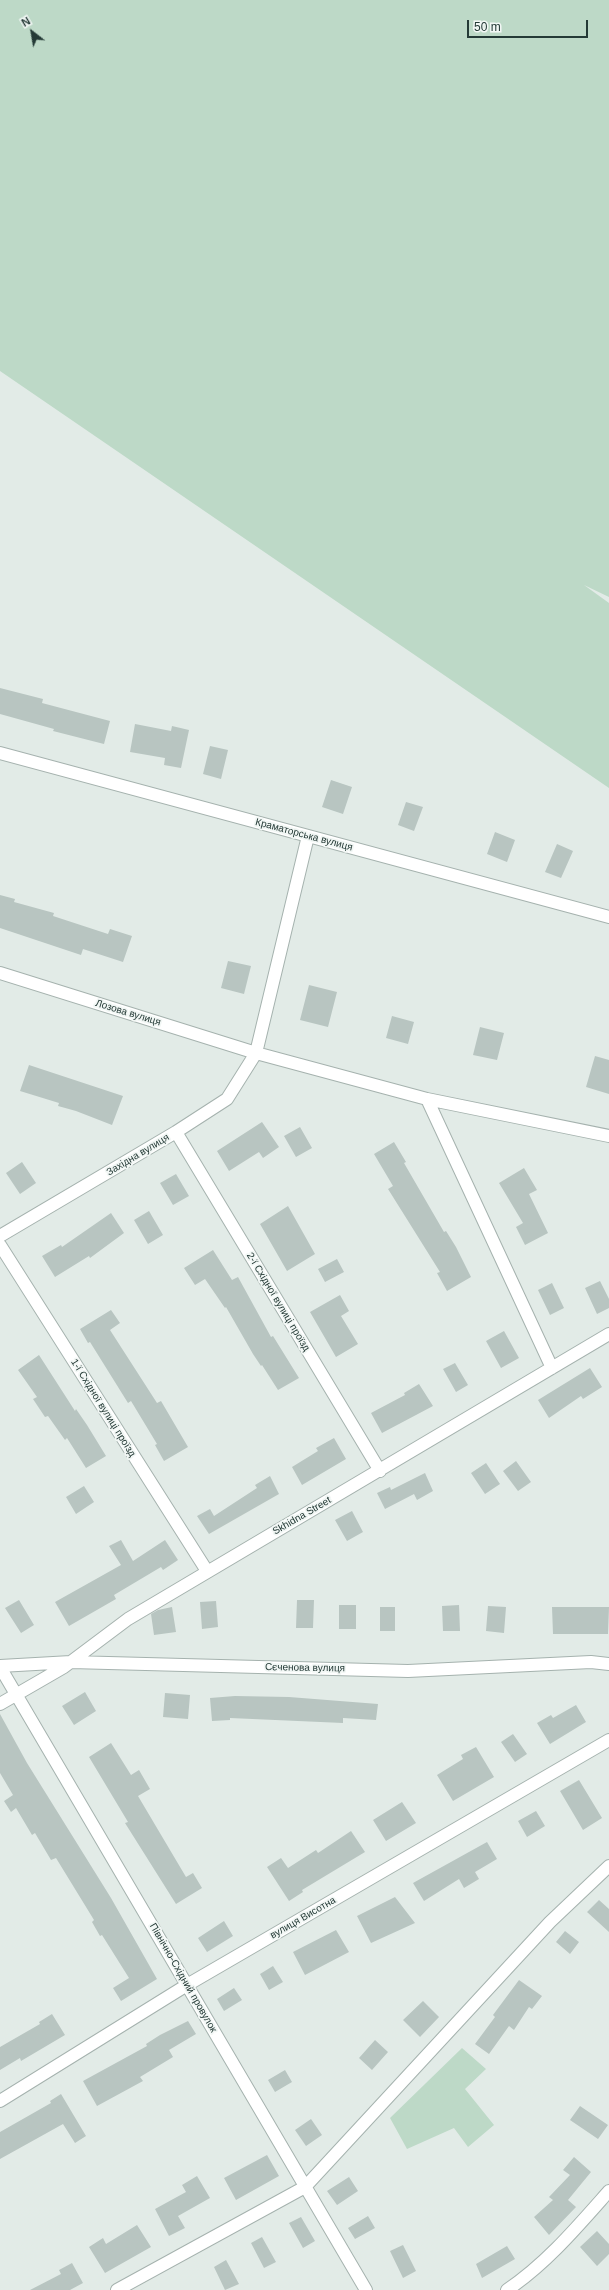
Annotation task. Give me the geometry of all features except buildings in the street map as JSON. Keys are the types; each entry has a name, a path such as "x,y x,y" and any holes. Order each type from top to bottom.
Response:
{"street":[{"name":"Краматорська вулиця","path":"0,753 609,917"},
{"name":"Західна вулиця","path":"0,1236 176,1132 227,1099 256,1053 308,836"},
{"name":"Лозова вулиця","path":"0,973 256,1053 427,1099 609,1136"},
{"path":"427,1099 552,1368"},
{"name":"2-ї Східної вулиці проїзд","path":"176,1132 380,1471"},
{"name":"1-ї Східної вулиці проїзд","path":"0,1245 207,1571"},
{"name":"Skhidna Street","path":"0,1704 71,1662 128,1619 207,1571 380,1471 609,1334"},
{"name":"Сєченова вулиця","path":"0,1666 71,1662 408,1671 591,1662 609,1664"},
{"name":"Північно-Східний провулок","path":"0,1666 366,2290"},
{"name":"вулиця Висотна","path":"0,2101 187,1985 609,1740"},
{"path":"117,2290 305,2187 550,1922 609,1866"},
{"path":"507,2290 523,2279 573,2231 609,2191"}],"green space":[{"path":"0,0 609,0 609,597 584,585 609,603 609,788 0,371"},
{"path":"462,2048 486,2069 465,2089 494,2125 468,2147 454,2128 407,2149 390,2118"}]}
